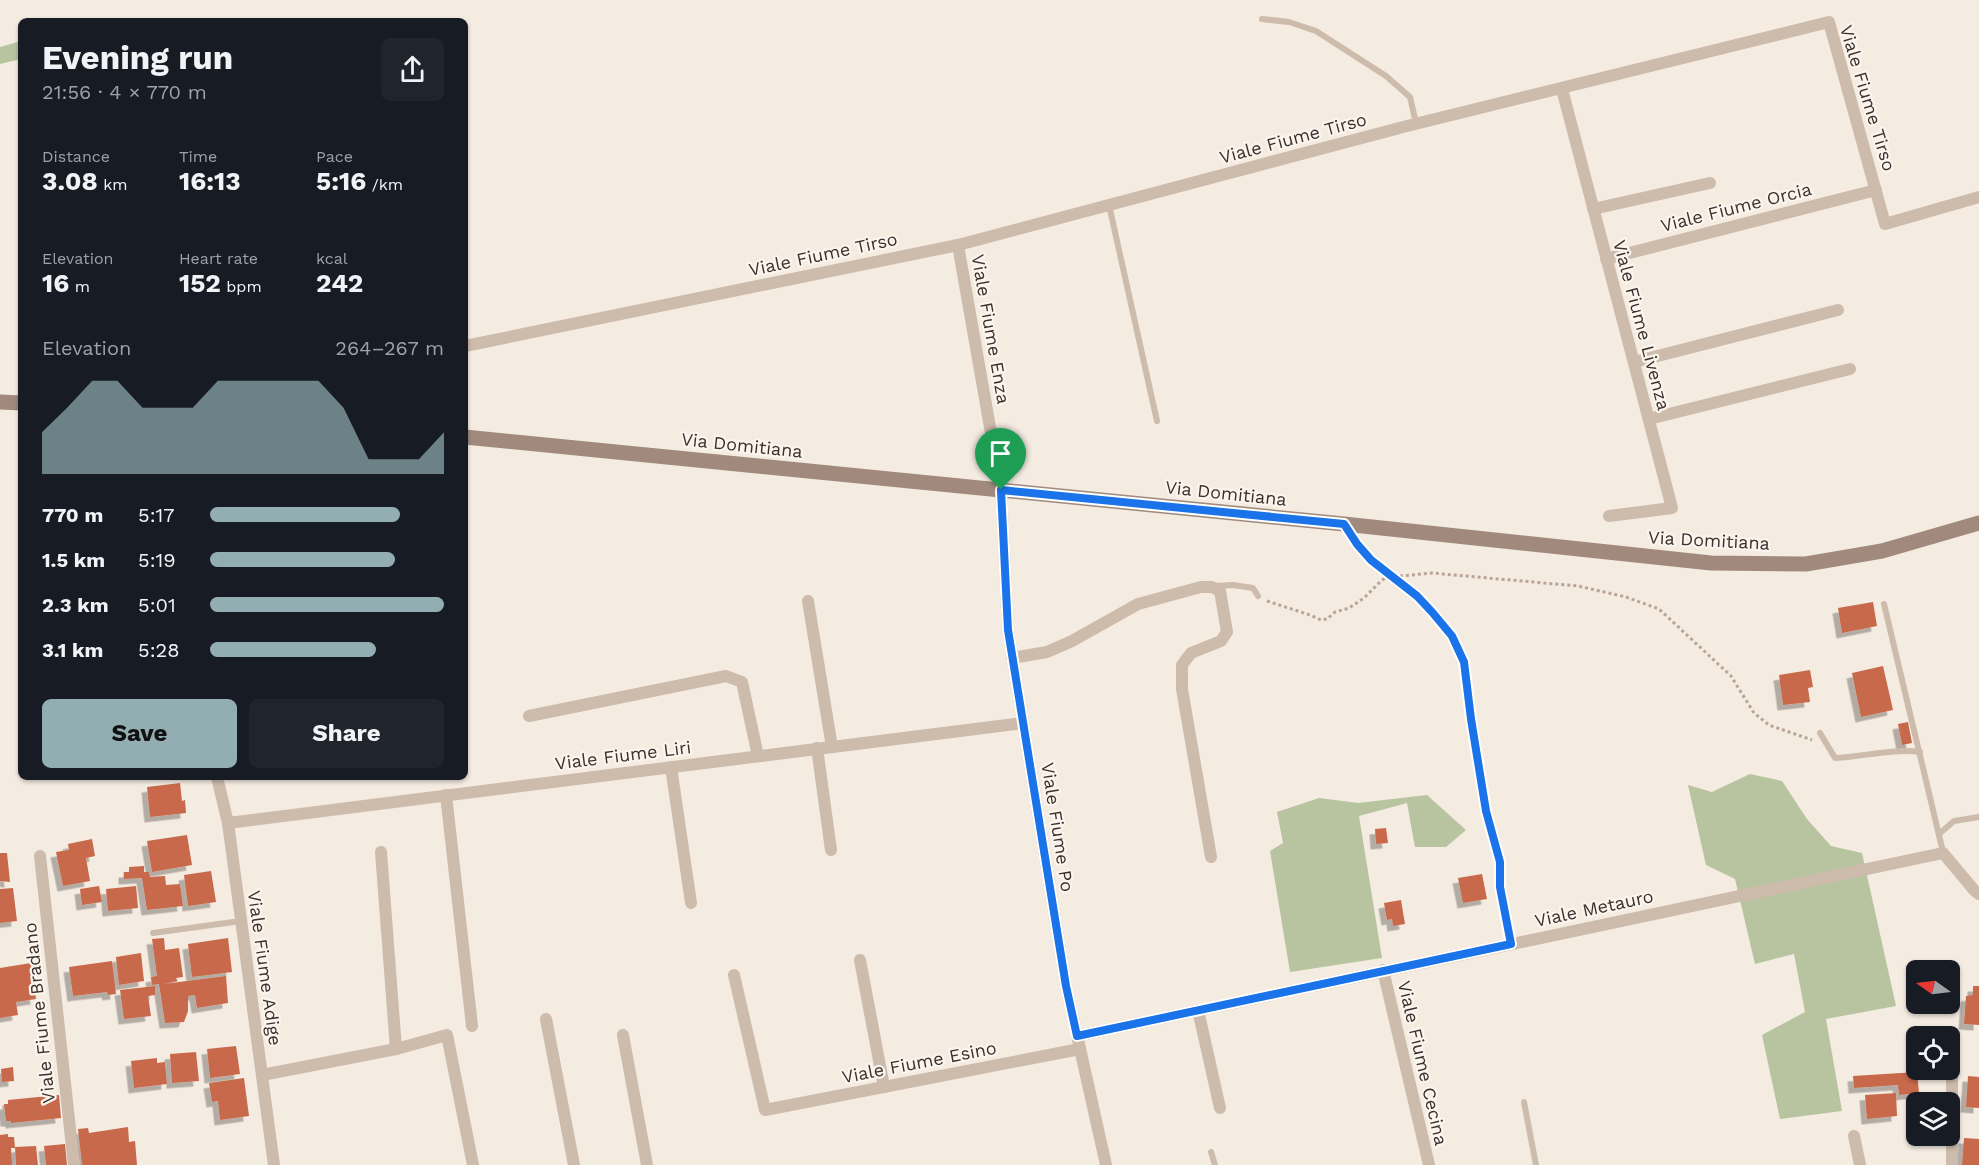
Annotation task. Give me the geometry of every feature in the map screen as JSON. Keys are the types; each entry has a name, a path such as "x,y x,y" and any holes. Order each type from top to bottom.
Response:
{"street":[{"name":"Viale Fiume Tirso","path":"468,345 958,245 1416,124 1829,22 1885,224 1979,197"},
{"name":"Viale Fiume Livenza","path":"1562,89 1672,508 1609,516"},
{"path":"1593,209 1710,183"},
{"name":"Viale Fiume Orcia","path":"1606,259 1876,190"},
{"name":"Viale Fiume Enza","path":"958,245 1001,490"},
{"path":"1634,362 1838,310"},
{"path":"1649,419 1850,369"},
{"path":"0,402 18,403"},
{"name":"Via Domitiana","path":"468,437 1344,524 1711,563 1806,564 1882,551 1979,523"},
{"name":"Viale Fiume Po","path":"1001,490 1008,630 1012,658 1066,986 1106,1165"},
{"path":"1012,658 1047,652 1072,641 1138,604 1178,592 1212,587 1220,591 1227,632 1221,641 1191,653 1182,665 1182,689 1210,857"},
{"path":"808,601 832,747"},
{"path":"529,716 726,676 742,682 758,756"},
{"name":"Viale Fiume Liri","path":"228,823 1023,723"},
{"path":"817,748 831,850"},
{"path":"671,767 691,903"},
{"name":"Viale Fiume Adige","path":"218,780 228,823 274,1165"},
{"path":"446,795 472,1026"},
{"path":"381,852 396,1048"},
{"path":"1943,853 1979,894"},
{"name":"Viale Metauro","path":"1077,1036 1943,853"},
{"name":"Viale Fiume Bradano","path":"40,856 74,1165"},
{"path":"860,960 884,1087"},
{"name":"Viale Fiume Cecina","path":"1383,970 1429,1165"},
{"name":"Viale Fiume Esino","path":"735,975 765,1110 1080,1049"},
{"path":"1198,1010 1220,1108"},
{"path":"546,1019 574,1165"},
{"path":"262,1075 396,1048 447,1035 473,1165"},
{"path":"623,1035 647,1165"},
{"path":"1952,1080 1952,1165"},
{"path":"1854,1136 1860,1165"}],"lane":[{"path":"1262,19 1289,22 1316,31 1386,76 1410,96 1416,124"},
{"path":"1109,205 1157,421"},
{"path":"1212,587 1233,585 1253,588 1258,596"},
{"path":"1884,604 1943,853"},
{"path":"1820,733 1835,758 1907,750 1920,752"},
{"path":"1939,834 1954,821 1979,817"},
{"path":"1500,887 1511,944"},
{"path":"153,933 241,921"},
{"path":"1524,1102 1536,1165"},
{"path":"1211,1152 1215,1165"}],"path":[{"path":"1344,524 1371,560 1417,596 1452,636 1464,662 1486,811 1500,862 1500,887"},
{"path":"1258,596 1321,620 1327,619 1335,612 1349,608 1364,598 1390,574 1401,576 1432,573 1578,586 1626,597 1659,609 1731,676 1754,713 1769,725 1810,739 1835,758"}],"green space":[{"path":"18,42 18,60 0,64 0,47"},
{"path":"1750,774 1782,781 1807,819 1831,846 1862,853 1896,1006 1826,1019 1842,1111 1780,1119 1762,1035 1805,1012 1794,954 1755,964 1735,879 1706,865 1688,785 1712,792"},
{"path":"1427,795 1466,830 1446,847 1415,847 1407,803 1359,816 1382,958 1290,972 1270,851 1283,843 1277,812 1319,798 1358,803"}],"building":[{"path":"1873,602 1877,626 1842,633 1838,608"},
{"path":"1883,666 1893,710 1861,717 1852,673"},
{"path":"1810,670 1813,687 1808,688 1810,702 1783,705 1779,675"},
{"path":"1908,722 1912,743 1902,745 1898,724"},
{"path":"180,783 186,813 150,817 147,787"},
{"path":"1386,828 1388,843 1376,844 1375,829"},
{"path":"187,835 192,865 152,872 147,841"},
{"path":"92,839 95,856 86,858 90,881 63,886 56,852 69,850 68,844"},
{"path":"0,853 7,853 10,882 0,881"},
{"path":"144,866 144,872 149,872 150,877 165,876 166,885 180,884 183,906 147,910 142,878 124,879 124,872 129,872 129,867"},
{"path":"211,871 216,902 188,906 184,875"},
{"path":"1482,874 1487,899 1463,903 1458,878"},
{"path":"99,886 102,902 82,905 80,889"},
{"path":"136,886 138,908 108,911 106,889"},
{"path":"13,888 17,921 0,923 0,889"},
{"path":"1401,900 1405,924 1393,926 1392,919 1387,920 1384,903"},
{"path":"164,938 165,950 179,948 183,977 164,984 226,976 228,1003 197,1008 195,995 188,996 188,1011 184,1022 165,1023 159,984 152,985 151,977 157,976 152,939"},
{"path":"228,938 232,972 192,977 188,944"},
{"path":"141,953 144,981 119,985 116,957"},
{"path":"112,961 116,994 108,995 107,992 73,996 69,967"},
{"path":"31,963 36,999 16,1002 18,1015 0,1018 0,968"},
{"path":"155,986 155,995 148,996 151,1016 124,1019 120,990"},
{"path":"1973,986 1979,986 1979,1025 1964,1024 1966,996 1973,995"},
{"path":"236,1046 240,1074 210,1078 207,1049"},
{"path":"196,1052 199,1081 172,1083 170,1054"},
{"path":"157,1058 157,1063 165,1062 167,1084 134,1088 131,1061"},
{"path":"13,1067 14,1081 2,1082 1,1069"},
{"path":"1906,1073 1906,1080 1918,1080 1919,1092 1906,1092 1906,1094 1899,1095 1898,1085 1854,1088 1853,1076"},
{"path":"1968,1076 1979,1077 1979,1108 1966,1107"},
{"path":"244,1078 249,1116 220,1120 218,1101 212,1102 209,1083"},
{"path":"1896,1093 1897,1116 1867,1119 1865,1095"},
{"path":"59,1095 61,1118 11,1123 11,1121 6,1121 4,1104 8,1104 8,1100"},
{"path":"128,1127 129,1142 135,1141 137,1165 82,1165 78,1129 88,1128 89,1133"},
{"path":"8,1134 8,1137 14,1137 15,1148 11,1148 12,1165 0,1165 0,1135"},
{"path":"1964,1138 1979,1139 1979,1165 1962,1165"},
{"path":"65,1144 67,1165 46,1165 44,1146"},
{"path":"36,1146 38,1165 16,1165 15,1147"}],"route":[{"path":"1001,490 1344,524 1371,560 1417,596 1432,612 1452,636 1464,662 1486,811 1500,862 1500,887 1511,944 1077,1036 1066,986 1008,630 1001,490"}]}
